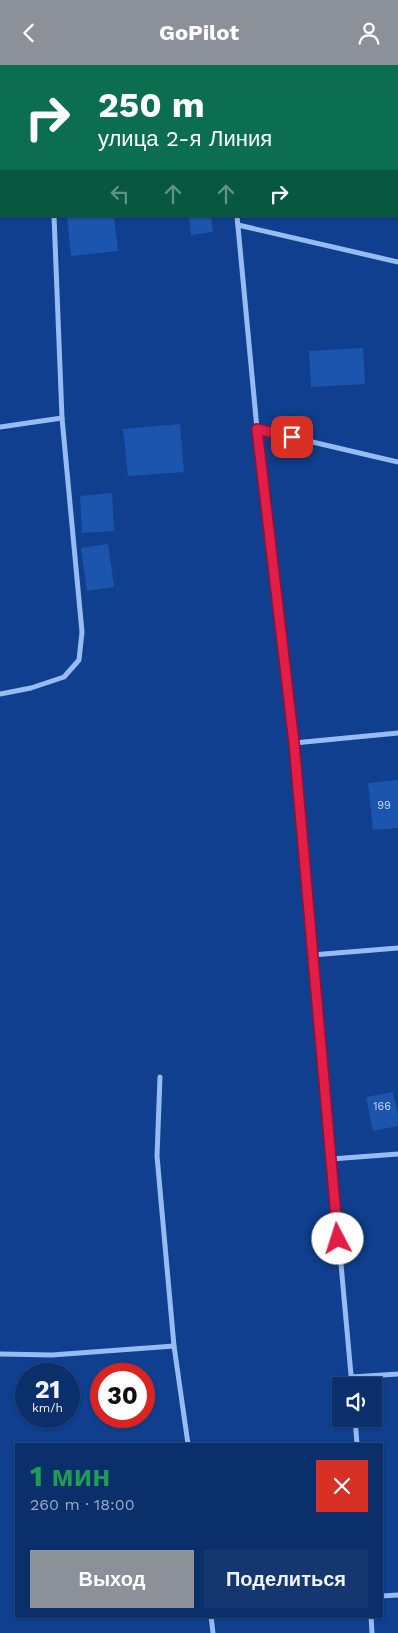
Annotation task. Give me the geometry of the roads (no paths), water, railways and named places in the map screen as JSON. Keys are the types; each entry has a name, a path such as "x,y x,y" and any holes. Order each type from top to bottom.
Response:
{"street":[{"path":"0,694 31,688 64,677 79,660 82,632 62,418 54,217"},
{"path":"237,217 257,429 294,743 351,1377 398,1374"},
{"path":"238,225 398,262"},
{"path":"0,427 62,418"},
{"path":"257,429 398,461"},
{"path":"294,743 398,733"},
{"path":"312,955 398,948"},
{"path":"160,1077 157,1156 174,1346 188,1443"},
{"path":"331,1159 398,1154"},
{"path":"0,1354 52,1355 174,1346"},
{"path":"355,1427 357,1443"},
{"path":"383,1596 398,1595"},
{"path":"211,1618 213,1633"},
{"path":"371,1618 372,1633"}]}
